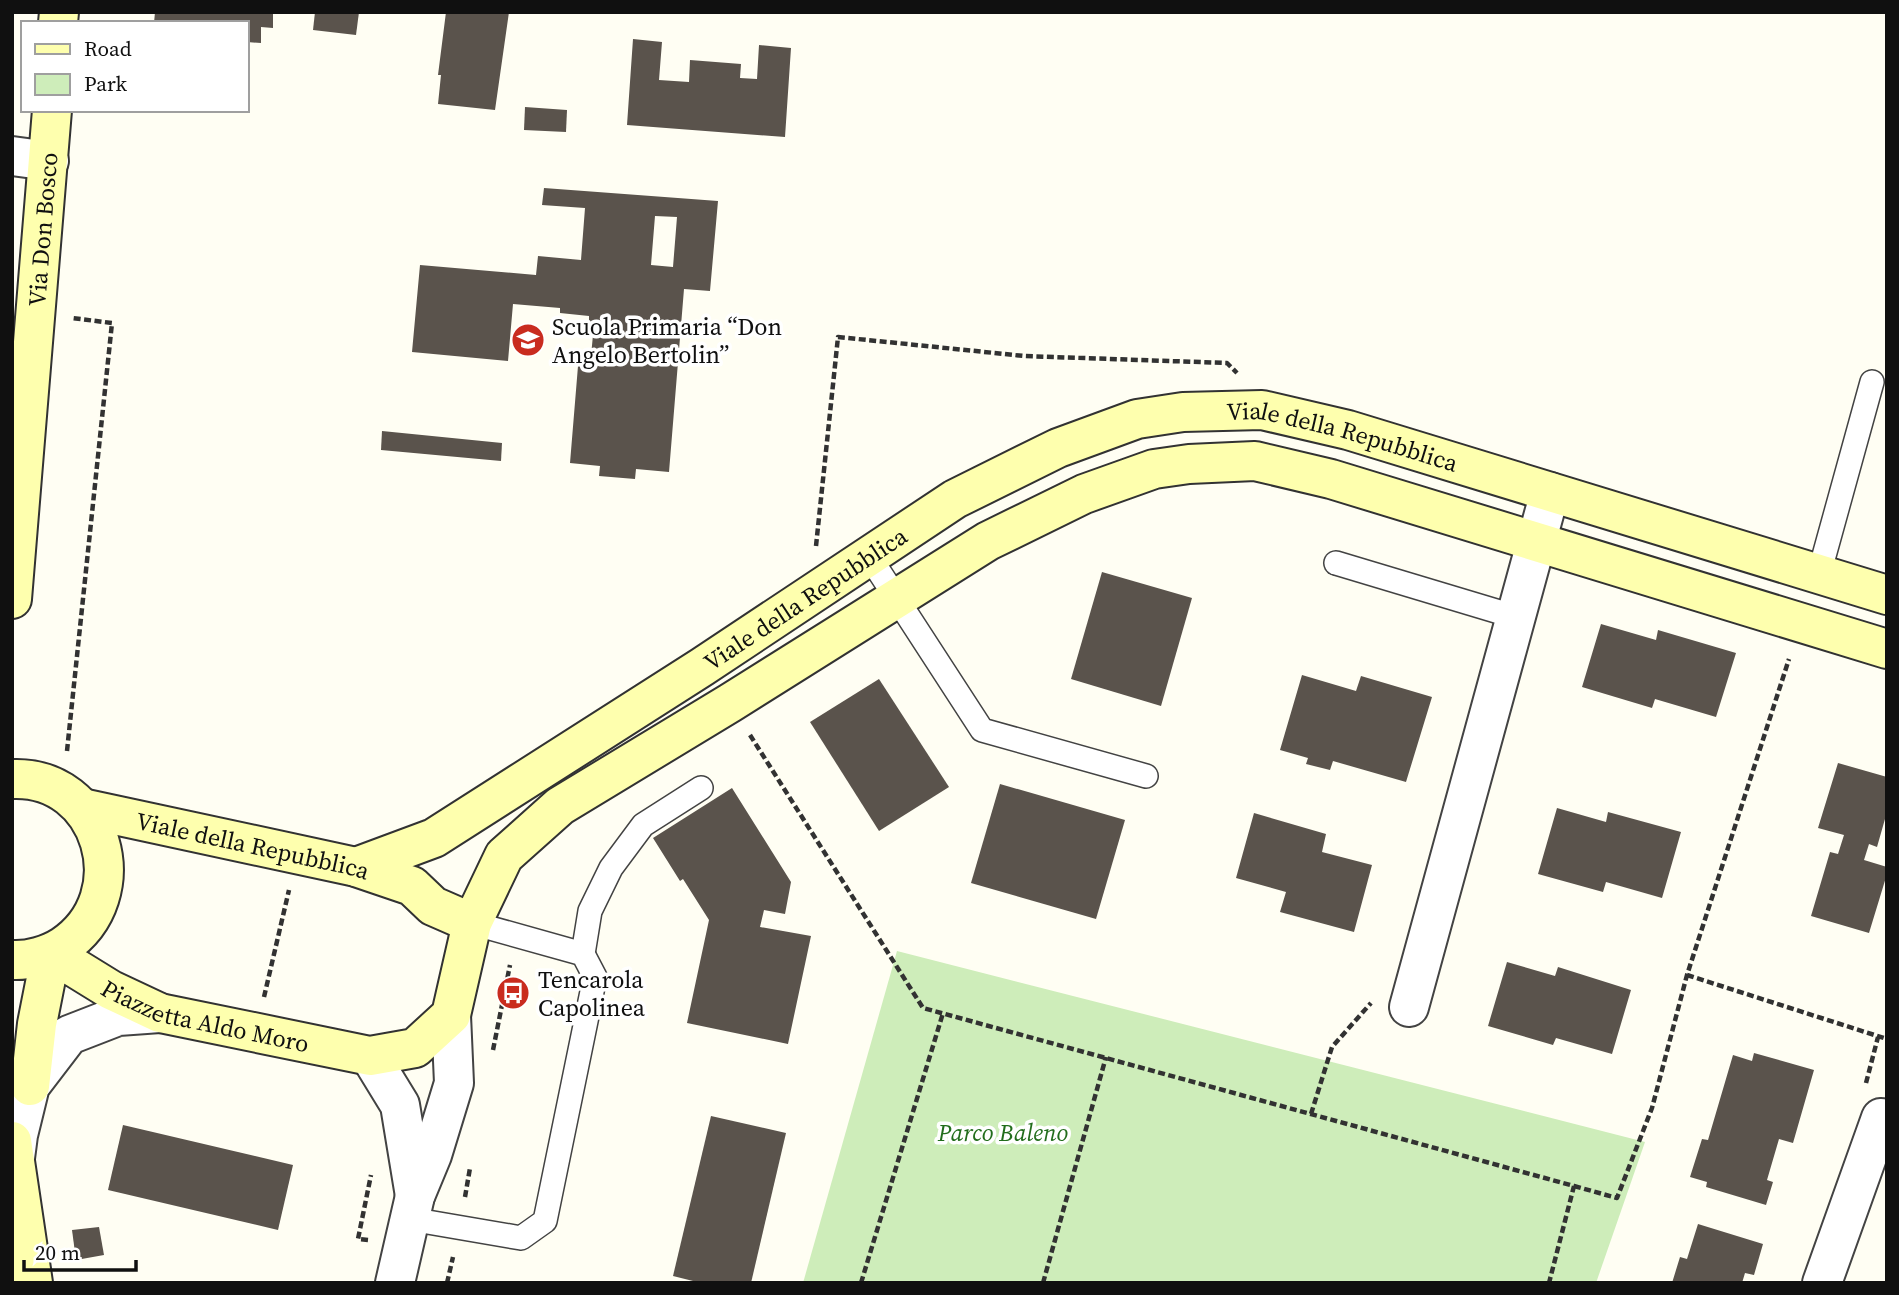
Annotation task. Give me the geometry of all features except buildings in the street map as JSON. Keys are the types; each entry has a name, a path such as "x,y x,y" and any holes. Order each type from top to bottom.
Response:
{"street":[{"name":"Via Don Bosco","path":"13,582 34,314 31,159 51,112"},
{"name":"Viale della Repubblica","path":"82,808 356,867 434,838 690,674 955,499 1058,448 1137,419 1183,412 1262,410 1348,430 1887,595"},
{"name":"Viale della Repubblica","path":"472,923 503,856 560,806 988,541 1084,494 1154,469 1189,464 1255,461 1331,479 1887,649"},
{"path":"1409,1007 1550,492"},
{"path":"12,779 26,778 57,788 82,808 97,832 105,859 104,888 93,915 75,937 51,953 12,960"},
{"path":"356,867 412,886 433,905 472,923 451,1015 453,1083 432,1155 412,1207 395,1283"},
{"path":"33,1283 14,1149 30,1087 37,1024 51,953"},
{"name":"Piazzetta Aldo Moro","path":"51,953 111,990 160,1013 370,1056 415,1048 451,1015"},
{"path":"30,1087 69,1035 118,1016 160,1013"},
{"path":"370,1056 400,1105 412,1207"},
{"path":"1831,1282 1881,1118"}],"lane":[{"path":"1819,574 1872,382"},
{"path":"869,556 982,730 1146,776"},
{"path":"1336,563 1516,618"},
{"path":"412,1207 521,1238 545,1221 595,977 583,954 590,911 611,867 643,825 701,788"},
{"path":"472,923 583,954"}],"path":[{"path":"34,314 112,323 66,748 68,755"},
{"path":"816,551 838,337 1024,355 1227,363 1239,375 1262,410"},
{"path":"730,703 923,1008 1617,1198 1652,1108 1687,975 1800,623"},
{"path":"1687,975 1887,1039"},
{"path":"1311,1114 1332,1047 1381,992 1409,1007"},
{"path":"861,1283 943,1013"},
{"path":"1878,1037 1866,1082 1881,1118"},
{"path":"1043,1283 1106,1057"},
{"path":"1549,1283 1574,1186"}],"green space":[{"name":"Parco Baleno","path":"897,951 1645,1142 1596,1283 803,1283"}],"place":[{"name":"Scuola Primaria “Don Angelo Bertolin”","path":"528,340"},
{"name":"Tencarola Capolinea","path":"513,993"}]}
